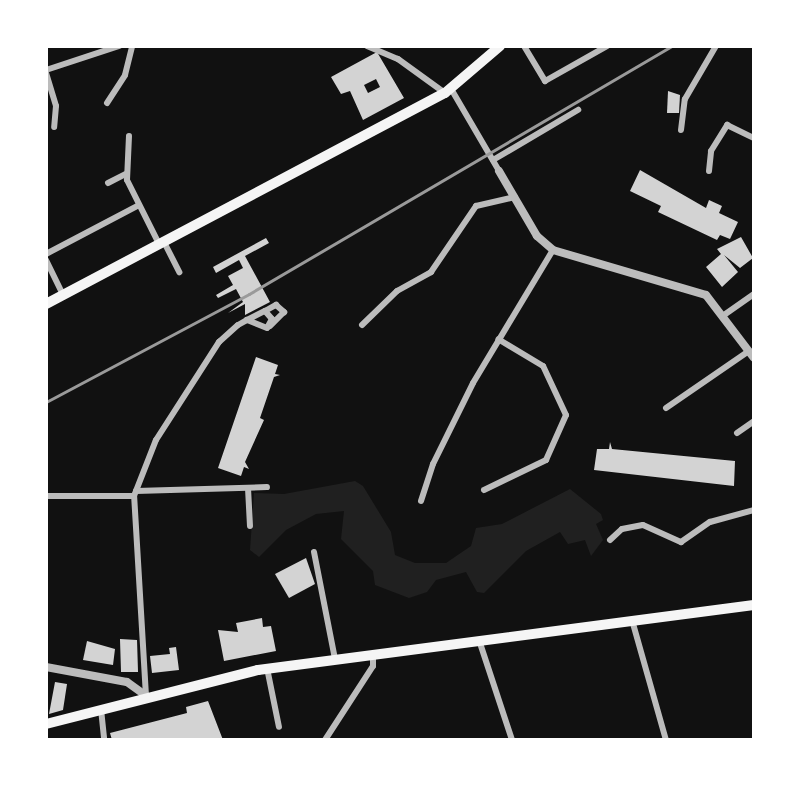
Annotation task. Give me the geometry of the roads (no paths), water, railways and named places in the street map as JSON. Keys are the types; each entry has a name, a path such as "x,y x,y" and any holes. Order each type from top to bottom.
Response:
{"main road":[{"path":"46,304 443,89 500,46"},
{"path":"46,724 146,696 267,668 754,605"}],"street":[{"path":"54,127 56,106 46,71 119,46"},
{"path":"107,103 125,75 132,46"},
{"path":"367,46 398,59 443,89 493,160 537,236 553,250 706,295 724,315 751,354 666,408"},
{"path":"524,46 545,81 607,46"},
{"path":"681,130 685,99 716,46"},
{"path":"493,160 578,110"},
{"path":"709,171 711,151 727,125 754,138"},
{"path":"129,136 126,174 139,205 179,272"},
{"path":"108,183 126,174"},
{"path":"362,325 397,291 431,272 476,206 515,197"},
{"path":"46,254 139,205"},
{"path":"421,501 433,464 498,339 553,250"},
{"path":"46,260 63,295"},
{"path":"724,315 754,294"},
{"path":"146,696 135,493 178,402 219,342 247,320 276,305 284,312 267,328"},
{"path":"265,311 272,319 267,328"},
{"path":"247,320 267,328"},
{"path":"484,490 546,460 566,415 543,366 498,339"},
{"path":"737,433 754,421"},
{"path":"46,496 267,487"},
{"path":"248,488 250,526"},
{"path":"610,540 622,529 643,525 681,542 710,522 754,510"},
{"path":"314,552 335,659"},
{"path":"632,620 666,740"},
{"path":"479,640 511,740"},
{"path":"325,740 373,666 373,655"},
{"path":"46,667 127,682 146,696"},
{"path":"267,668 279,727"},
{"path":"101,709 104,740"}],"railway":[{"path":"46,402 249,294 672,46"}]}
